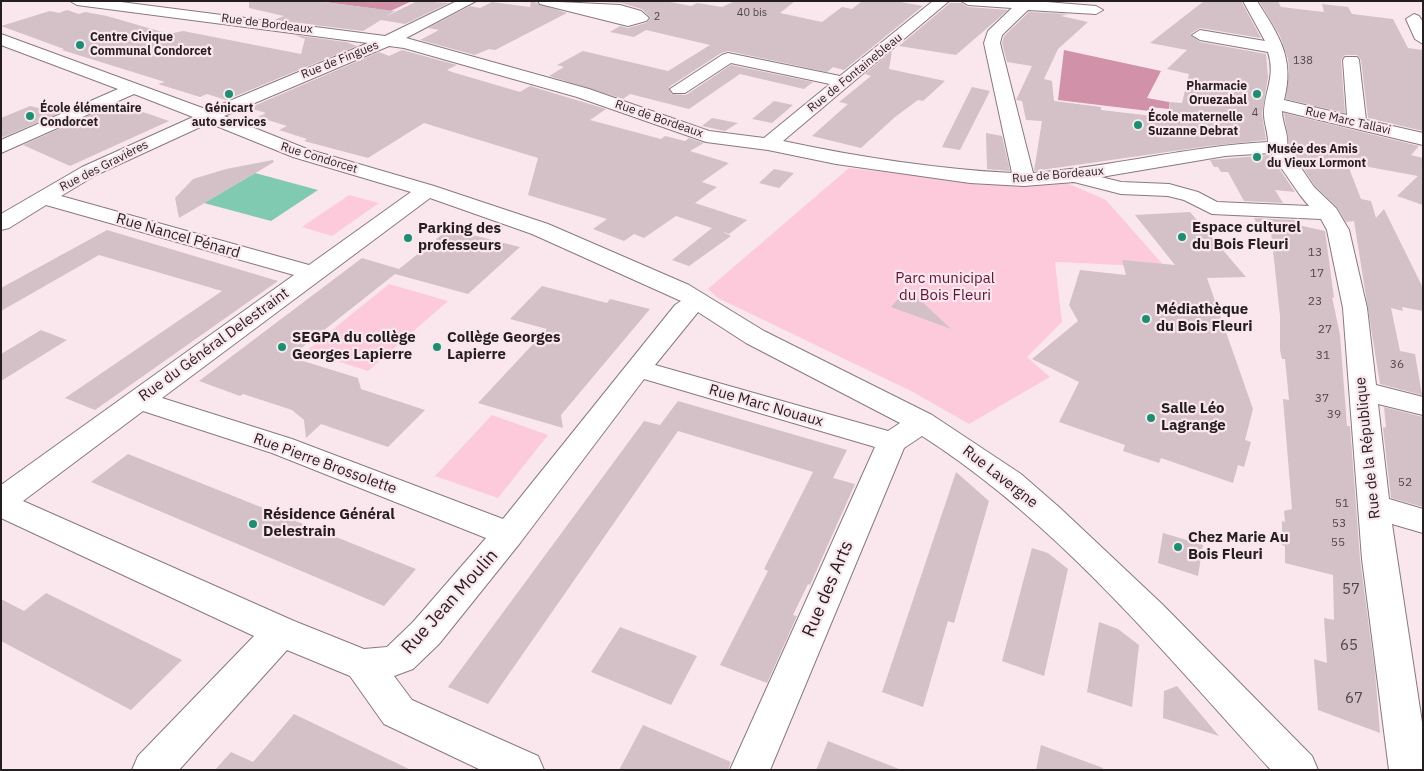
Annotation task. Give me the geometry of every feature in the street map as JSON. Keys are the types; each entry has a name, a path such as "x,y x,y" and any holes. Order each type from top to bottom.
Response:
{"street":[{"name":"Rue de Bordeaux","path":"77,1 388,40 583,93 706,136 768,144 836,158 970,178 1024,180 1072,176 1225,150 1277,147"},
{"name":"Rue de Fingues","path":"209,116 415,29 469,1"},
{"path":"544,1 578,8"},
{"name":"Rue de Fontainebleau","path":"768,144 942,1"},
{"path":"968,1 1096,10"},
{"path":"1250,1 1276,48 1280,76 1278,92 1273,103 1273,116 1279,140 1277,147"},
{"path":"1024,5 994,34 992,43 1024,180"},
{"path":"1418,20 1423,39"},
{"path":"1221,21 1224,28 1269,33"},
{"path":"1200,35 1276,48"},
{"name":"Rue Condorcet","path":"1,39 209,116 300,153 427,190 540,229 638,271"},
{"path":"679,88 728,58 844,82"},
{"path":"1351,60 1357,122"},
{"path":"1,147 134,88"},
{"name":"Rue Marc Tallavi","path":"1273,103 1423,139"},
{"name":"Rue des Gravières","path":"1,223 89,171 209,116"},
{"name":"Rue de la République","path":"1277,147 1307,191 1328,213 1338,230 1355,308 1379,559 1409,770"},
{"path":"1072,176 1092,183 1121,188 1169,190 1191,196 1212,208 1328,213"},
{"name":"Rue du Général Delestraint","path":"281,632 1,503 138,400 427,190"},
{"name":"Rue Nancel Pénard","path":"43,198 312,273"},
{"name":"Rue Lavergne","path":"638,271 680,290 755,338 922,422 1010,482 1049,516 1150,614 1298,770"},
{"name":"Rue Jean Moulin","path":"281,632 363,664 384,664 400,658 426,633 510,534 684,310 697,301"},
{"name":"Rue Marc Nouaux","path":"640,369 892,442"},
{"path":"1362,391 1423,406"},
{"name":"Rue Pierre Brossolette","path":"138,400 282,446 510,534"},
{"path":"892,442 922,422"},
{"name":"Rue des Arts","path":"750,770 892,442"},
{"path":"1375,507 1423,521"},
{"path":"152,770 281,632"},
{"path":"363,664 398,712 524,770"}],"green space":[{"name":"Parc municipal du Bois Fleuri","path":"849,168 997,185 1067,183 1106,200 1165,267 1055,262 1062,322 1027,357 1050,377 969,424 913,392 718,298 708,289"},
{"path":"349,195 379,203 332,236 302,227"},
{"path":"389,284 448,301 368,371 306,351"},
{"path":"492,415 548,435 498,498 435,476"}],"shaded area":[{"path":"317,1 412,1 382,15 377,9"},
{"path":"1064,50 1161,71 1147,98 1169,102 1169,109 1149,107 1149,111 1058,100"},
{"path":"255,173 318,190 271,221 204,203"}],"building":[{"path":"249,1 316,1 395,11 385,17 417,1 449,3 405,24 381,20 363,31 274,20 284,16 249,8"},
{"path":"531,1 567,13 495,50 489,49 475,55 420,40 439,30 428,28 470,6 480,8 492,2 530,7"},
{"path":"582,1 665,1 691,6 697,3 722,7 735,1 795,1 780,13 822,22 842,7 852,9 862,1 895,1 923,6 844,70 833,67 827,72 728,51 721,53 669,87 672,94 686,95 731,65 813,82 804,89 740,74 689,109 630,94 623,99 549,76 564,67 557,65 583,51 668,71 710,45 646,30 634,37 610,32 620,26 628,28 646,23 651,18 642,9 621,3"},
{"path":"1204,1 1241,1 1261,38 1200,28 1190,34 1200,42 1266,54 1268,77 1262,114 1266,140 1209,146 1034,171 1042,121 1026,120 1022,101 1016,100 1032,66 1007,62 1002,43 1004,36 1029,12 1068,14 1061,16 1088,22 1058,49 1044,79 1052,81 1054,101 1101,107 1101,110 1170,118 1169,102 1182,103 1189,74 1167,69 1187,50 1150,43"},
{"path":"1259,1 1278,1 1281,7 1324,12 1322,4 1348,7 1352,14 1393,19 1408,48 1423,50 1423,131 1368,118 1361,60 1357,55 1345,55 1341,60 1345,113 1286,99 1289,72 1288,59 1280,36"},
{"path":"950,3 962,3 968,7 1008,10 956,55 899,46"},
{"path":"67,10 79,14 85,12 107,16 169,34 183,31 301,54 305,39 294,35 346,42 357,46 226,100 207,94 200,97 158,84 165,82 62,50 64,49 1,26 50,11 59,13"},
{"path":"402,50 457,65 447,70 520,92 530,86 606,109 590,120 661,139 665,136 685,141 689,138 704,143 690,151 729,163 702,182 717,187 695,203 747,220 729,234 721,231 731,236 689,266 672,260 712,228 676,216 644,238 634,234 624,241 593,229 607,219 528,195 538,158 424,123 368,158 304,141 307,139 279,130 287,126 258,117 266,113 249,108 379,52 389,56"},
{"path":"892,51 889,69 945,81 923,101 918,100 895,117 861,148 812,136 848,104 839,102 871,76 865,74"},
{"path":"972,87 990,91 960,150 942,147"},
{"path":"774,101 793,105 772,123 752,119"},
{"path":"117,103 169,121 70,166 23,145"},
{"path":"30,106 59,113 4,137 1,136 1,118"},
{"path":"1284,113 1419,146 1411,155 1423,158 1423,205 1397,196 1418,176 1347,163 1361,199 1371,201 1376,218 1384,209 1423,288 1423,311 1402,307 1403,311 1391,308 1400,351 1415,354 1422,395 1380,384 1354,221 1346,222 1337,207 1315,186 1289,146"},
{"path":"712,118 738,123 725,131 702,126"},
{"path":"986,133 1002,136 1010,171 987,169"},
{"path":"1270,155 1295,192 1275,190 1283,203 1244,201 1228,172 1221,172 1218,167 1214,167 1210,160"},
{"path":"273,160 274,162 179,218 175,198 193,179 226,169"},
{"path":"774,169 794,173 779,188 759,183"},
{"path":"1190,212 1246,277 1207,278 1253,409 1245,440 1251,442 1244,467 1238,465 1233,483 1161,458 1159,463 1123,451 1125,445 1059,422 1079,382 1032,359 1078,321 1069,305 1080,270 1126,275 1122,260 1175,265 1135,215"},
{"path":"1254,218 1294,220 1298,225 1325,231 1334,298 1332,297 1340,335 1347,426 1350,426 1360,559 1375,672 1380,733 1318,710 1314,659 1327,663 1324,618 1334,620 1333,575 1285,563 1285,546 1282,545 1282,521 1285,522 1284,511 1292,509 1283,399 1289,400 1285,359 1282,359 1280,350 1280,316 1270,222 1256,222"},
{"path":"449,229 520,247 468,294 395,274 290,357 358,378 361,389 425,410 388,447 321,424 306,438 304,420 292,410 243,394 240,396 199,381 362,258 399,269"},
{"path":"107,230 278,281 95,410 65,398 222,291 99,255 1,311 1,288"},
{"path":"542,286 607,303 610,299 650,309 561,415 563,428 478,403 547,329 510,319"},
{"path":"904,292 917,297 951,329 891,307"},
{"path":"41,330 67,340 1,381 1,354"},
{"path":"678,401 847,450 833,478 855,484 810,585 808,584 793,615 797,616 767,683 720,665 768,571 764,569 813,472 678,431 488,704 448,687 644,421 660,425"},
{"path":"1384,407 1423,417 1423,507 1391,498 1383,428 1386,427"},
{"name":"Résidence Général Delestrain","path":"128,454 416,569 384,606 91,482"},
{"path":"956,472 989,501 954,623 948,621 923,707 882,692"},
{"path":"1163,533 1203,545 1198,576 1158,563"},
{"path":"1032,548 1048,553 1068,569 1044,676 1002,661"},
{"path":"46,593 182,660 131,710 1,641 1,599 24,611"},
{"path":"1099,622 1118,629 1139,645 1132,707 1087,692"},
{"path":"620,627 697,656 671,705 591,672"},
{"path":"1177,686 1219,736 1163,718 1164,691"},
{"path":"294,714 411,770 215,770 231,752 253,762"},
{"path":"643,725 731,762 728,770 619,770"},
{"path":"828,741 899,769 899,770 816,770"},
{"path":"1041,745 1103,768 1102,770 1036,770"}],"place":[{"name":"Centre Civique Communal Condorcet","path":"80,45"},
{"name":"Génicart auto services","path":"229,94"},
{"name":"Pharmacie Oruezabal","path":"1257,94"},
{"name":"École élémentaire Condorcet","path":"30,116"},
{"name":"École maternelle Suzanne Debrat","path":"1138,125"},
{"name":"Musée des Amis du Vieux Lormont","path":"1257,157"},
{"name":"Espace culturel du Bois Fleuri","path":"1182,237"},
{"name":"Parking des professeurs","path":"408,238"},
{"name":"Médiathèque du Bois Fleuri","path":"1146,319"},
{"name":"SEGPA du collège Georges Lapierre","path":"282,347"},
{"name":"Collège Georges Lapierre","path":"437,347"},
{"name":"Salle Léo Lagrange","path":"1151,418"},
{"name":"Résidence Général Delestrain","path":"253,524"},
{"name":"Chez Marie Au Bois Fleuri","path":"1178,547"}]}
